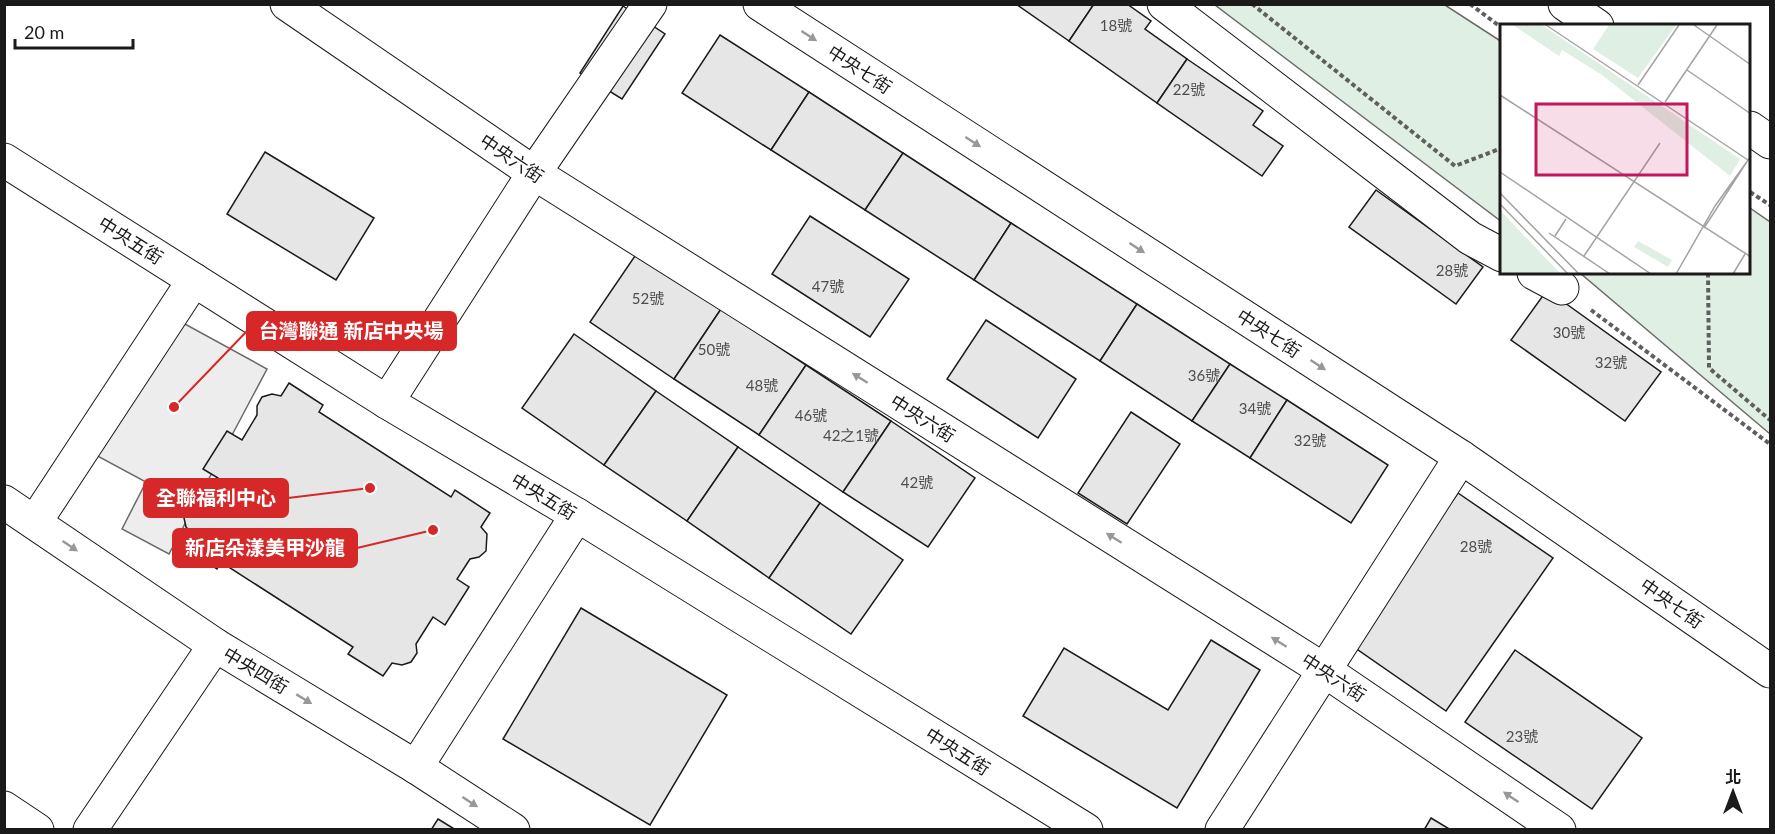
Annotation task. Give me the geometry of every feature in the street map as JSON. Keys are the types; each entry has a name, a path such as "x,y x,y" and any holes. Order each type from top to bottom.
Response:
{"street":[{"name":"中央六街","path":"287,4 534,173 1324,670 1559,830"},
{"path":"387,402 534,173 650,4"},
{"name":"中央七街","path":"760,4 1461,457 1770,671"},
{"path":"1164,4 1470,238 1500,254"},
{"path":"1565,4 1594,24"},
{"path":"1751,129 1770,142"},
{"name":"中央五街","path":"4,160 387,402 578,515 623,546 1086,830"},
{"path":"35,522 194,280"},
{"path":"1222,830 1461,457"},
{"name":"中央四街","path":"4,502 215,645 416,767 513,830"},
{"path":"416,767 578,515"},
{"path":"90,830 215,645"},
{"path":"4,808 37,830"}],"path":[{"path":"1252,4 1455,166 1500,149"},
{"path":"1470,4 1500,26"},
{"path":"1751,193 1770,205"},
{"path":"1708,274 1709,368 1770,420"},
{"path":"1548,281 1770,444"}],"green space":[{"path":"1215,5 1445,5 1500,41 1500,220"},
{"path":"1751,209 1770,222 1770,434 1581,274 1751,274"}],"shaded area":[{"path":"163,312 267,369 169,554 122,529 146,482 77,445"}],"building":[{"path":"1016,4 1094,4 1069,41"},
{"path":"1094,4 1127,4 1151,21 1145,29 1187,59 1157,103 1069,41"},
{"path":"623,6 665,34 622,99 580,73"},
{"path":"720,35 809,92 771,150 682,93"},
{"path":"1187,59 1263,111 1253,125 1283,146 1262,176 1157,103"},
{"path":"809,92 903,153 865,210 771,150"},
{"path":"265,152 374,218 336,280 227,214"},
{"path":"903,153 1011,223 974,280 865,210"},
{"path":"1376,190 1483,267 1456,304 1349,227"},
{"path":"810,216 909,279 870,337 772,274"},
{"path":"1011,223 1137,304 1100,361 974,280"},
{"path":"637,253 721,309 674,379 590,322"},
{"path":"1547,290 1661,372 1625,421 1511,340"},
{"path":"1137,304 1230,364 1192,421 1100,361"},
{"path":"721,309 806,365 759,435 674,379"},
{"path":"986,320 1076,379 1038,438 947,379"},
{"path":"574,334 656,391 604,465 522,408"},
{"path":"1230,364 1287,400 1250,458 1192,421"},
{"path":"806,365 891,421 843,492 759,435"},
{"path":"289,383 323,405 319,412 451,497 455,490 490,513 481,527 487,534 486,551 479,557 470,559 457,579 469,587 445,625 433,617 416,644 417,653 411,662 402,665 392,663 383,676 348,654 353,647 221,562 217,569 183,547 192,533 186,527 184,518 187,509 202,501 218,478 203,469 227,431 242,440 257,415 257,406 262,397 272,394 281,396"},
{"path":"656,391 738,447 687,521 604,465"},
{"path":"1287,400 1388,465 1351,523 1250,458"},
{"path":"1131,412 1180,444 1127,524 1078,493"},
{"path":"891,421 975,478 928,547 843,492"},
{"path":"738,447 820,503 769,578 687,521"},
{"path":"1458,493 1553,558 1446,711 1351,645"},
{"path":"820,503 903,560 851,634 769,578"},
{"path":"581,608 727,695 650,825 503,739"},
{"path":"1211,640 1260,670 1177,808 1023,716 1064,648 1168,710"},
{"path":"1515,650 1642,738 1592,809 1465,722"},
{"path":"1431,818 1451,830 1424,830"},
{"path":"438,819 456,830 431,830"}],"place":[{"name":"台灣聯通 新店中央場","path":"174,407"},
{"name":"全聯福利中心","path":"370,488"},
{"name":"新店朵漾美甲沙龍","path":"433,530"}]}
